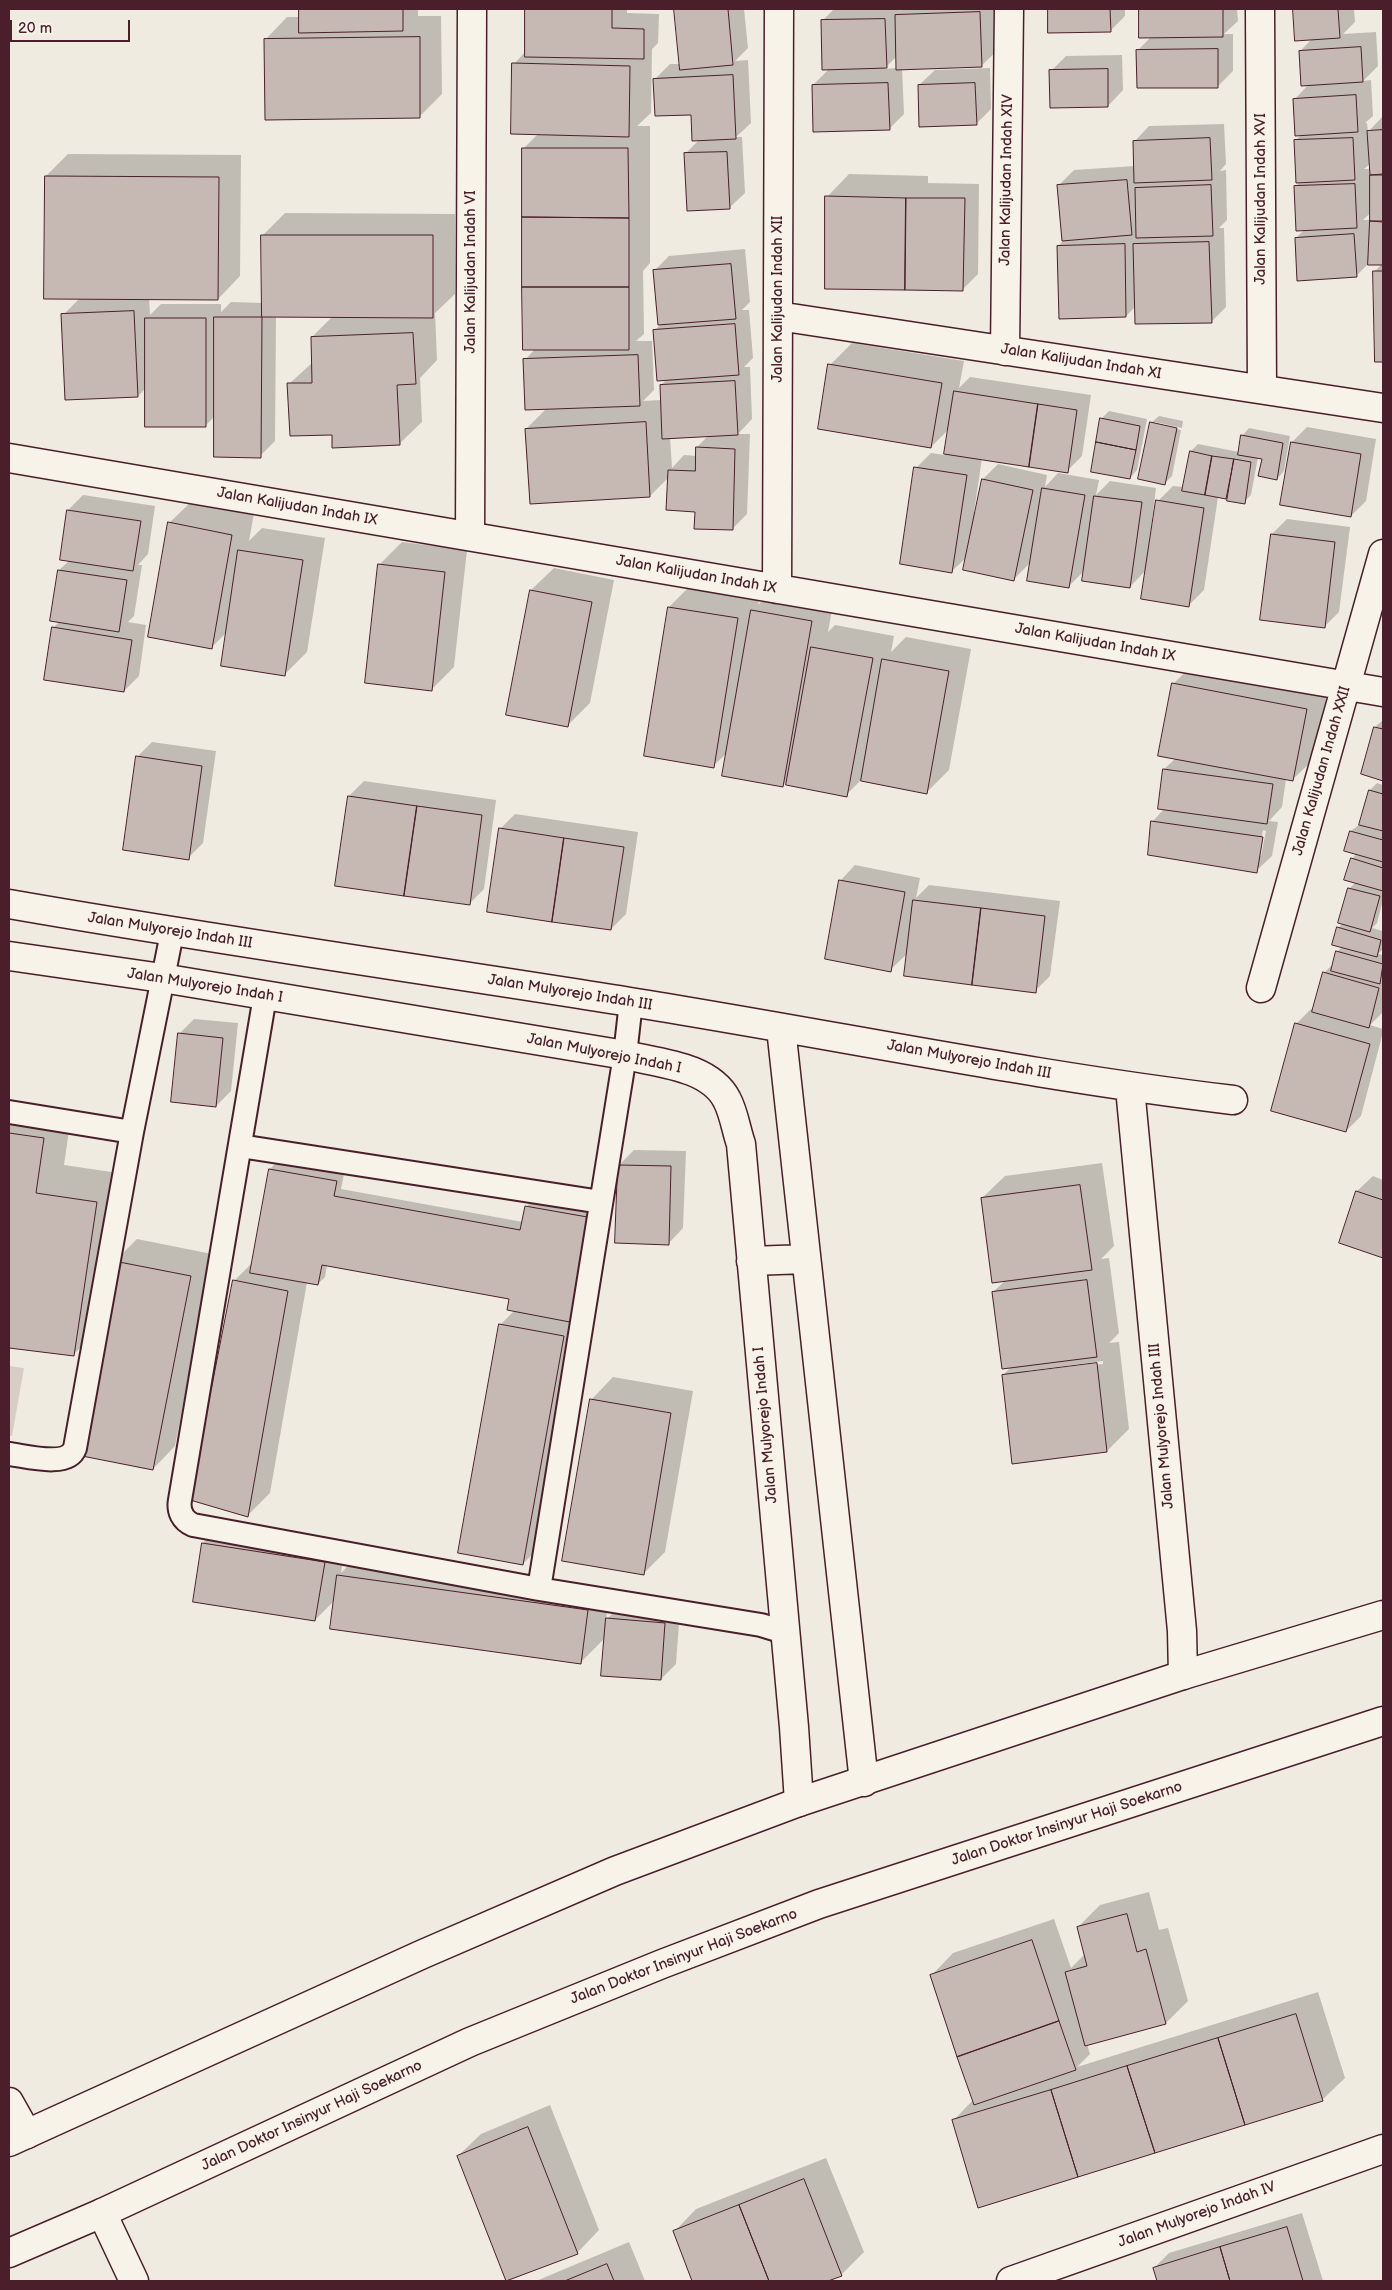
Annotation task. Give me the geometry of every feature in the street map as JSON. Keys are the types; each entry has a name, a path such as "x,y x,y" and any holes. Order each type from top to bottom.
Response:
{"street":[{"name":"Jalan Kalijudan Indah VI","path":"470,536 472,9"},
{"name":"Jalan Kalijudan Indah XII","path":"777,589 779,9"},
{"name":"Jalan Kalijudan Indah XIV","path":"1005,350 1008,9"},
{"name":"Jalan Kalijudan Indah XVI","path":"1260,9 1262,389"},
{"name":"Jalan Kalijudan Indah XI","path":"778,316 1383,408"},
{"name":"Jalan Kalijudan Indah IX","path":"9,458 1383,692"},
{"name":"Jalan Kalijudan Indah XXII","path":"1261,988 1383,554"},
{"name":"Jalan Mulyorejo Indah III","path":"9,904 172,932 632,1002 1130,1088 1233,1100"},
{"name":"Jalan Mulyorejo Indah I","path":"9,956 162,978 625,1055 692,1071 715,1083 727,1100 741,1144 797,1760 799,1802"},
{"path":"781,1028 854,1706 864,1782"},
{"name":"Jalan Mulyorejo Indah III","path":"1130,1088 1182,1631 1183,1675"},
{"path":"751,1261 806,1259"},
{"path":"9,2102 18,2138 432,1950 615,1872 799,1802 1183,1675 1383,1615"},
{"name":"Jalan Doktor Insinyur Haji Soekarno","path":"9,2253 470,2042 662,1964 819,1904 1383,1721"},
{"name":"Jalan Mulyorejo Indah IV","path":"1011,2281 1383,2149"},
{"path":"102,2212 134,2281"}],"lane":[{"path":"9,1454 58,1460 68,1458 73,1453 132,1132 172,932"},
{"path":"266,996 179,1508 186,1522 193,1525 539,1589 761,1625 784,1632"},
{"path":"539,1589 632,1002"},
{"path":"9,1112 132,1132"},
{"path":"240,1146 601,1202"}],"shaded area":[{"path":"9,1366 24,1368 12,1436 9,1436"}],"building":[{"path":"299,9 403,9 403,31 299,33"},
{"path":"525,9 612,9 612,28 644,29 644,59 525,57"},
{"path":"674,9 728,9 733,65 680,70"},
{"path":"1048,9 1110,9 1111,32 1048,33"},
{"path":"1139,9 1223,9 1223,37 1139,38"},
{"path":"1293,9 1338,9 1340,38 1295,41"},
{"path":"980,12 982,67 896,70 895,15"},
{"path":"885,19 887,68 822,70 821,20"},
{"path":"420,37 420,118 265,120 264,39"},
{"path":"1361,47 1363,82 1301,86 1299,51"},
{"path":"1218,49 1218,88 1137,88 1136,50"},
{"path":"512,63 630,66 629,137 511,134"},
{"path":"1108,69 1108,107 1050,108 1049,70"},
{"path":"733,75 736,139 692,141 691,115 655,116 653,79"},
{"path":"888,83 890,130 813,132 812,85"},
{"path":"975,83 977,125 919,127 918,85"},
{"path":"1356,95 1358,132 1295,136 1293,99"},
{"path":"1383,130 1383,174 1370,175 1367,131"},
{"path":"1210,138 1212,180 1134,183 1133,141"},
{"path":"1353,138 1355,180 1296,183 1294,140"},
{"path":"522,148 628,148 629,218 522,217"},
{"path":"727,152 730,209 687,211 684,153"},
{"path":"1370,175 1383,175 1383,221 1370,221"},
{"path":"45,176 219,177 218,300 44,299"},
{"path":"1127,180 1132,235 1062,241 1057,185"},
{"path":"1355,184 1357,228 1296,231 1294,186"},
{"path":"1211,185 1213,236 1136,238 1135,188"},
{"path":"825,196 906,198 905,290 825,289"},
{"path":"906,198 965,198 963,291 905,290"},
{"path":"522,217 629,218 629,287 522,287"},
{"path":"1370,221 1383,222 1383,265 1368,265"},
{"path":"1354,234 1357,277 1297,281 1295,238"},
{"path":"261,235 433,235 433,318 262,317"},
{"path":"1209,242 1212,323 1135,324 1133,244"},
{"path":"1125,244 1126,317 1059,319 1057,246"},
{"path":"731,264 736,319 658,325 653,270"},
{"path":"1373,271 1383,271 1383,362 1375,362"},
{"path":"522,287 629,287 629,350 523,350"},
{"path":"134,311 138,397 65,400 61,314"},
{"path":"214,317 262,317 261,458 214,457"},
{"path":"145,318 206,318 206,427 145,427"},
{"path":"735,324 739,375 657,381 653,330"},
{"path":"413,333 416,384 397,385 400,445 332,448 332,435 290,436 287,383 312,383 311,337"},
{"path":"638,355 640,406 525,410 523,359"},
{"path":"828,364 942,383 931,448 818,429"},
{"path":"735,381 738,435 662,439 660,385"},
{"path":"954,391 1038,404 1029,467 944,454"},
{"path":"1038,404 1077,410 1068,473 1029,467"},
{"path":"1100,418 1140,426 1136,450 1096,442"},
{"path":"646,422 650,497 530,504 525,429"},
{"path":"1150,422 1177,428 1165,485 1138,479"},
{"path":"1241,435 1283,443 1277,480 1258,476 1262,459 1238,455"},
{"path":"1096,442 1136,450 1130,479 1091,472"},
{"path":"1291,442 1361,454 1351,517 1280,505"},
{"path":"696,447 735,449 733,530 694,529 695,512 666,510 668,470 695,471"},
{"path":"1190,451 1212,456 1205,495 1182,491"},
{"path":"1212,456 1234,459 1226,499 1205,495"},
{"path":"1234,459 1251,462 1245,504 1227,501"},
{"path":"914,467 967,475 952,573 900,564"},
{"path":"982,479 1033,490 1014,581 963,570"},
{"path":"1042,488 1085,495 1069,588 1027,581"},
{"path":"1094,496 1142,502 1130,588 1082,581"},
{"path":"1156,500 1204,508 1189,607 1141,599"},
{"path":"67,510 141,521 133,571 60,560"},
{"path":"168,522 232,535 212,649 148,637"},
{"path":"1271,534 1335,542 1325,628 1260,620"},
{"path":"238,550 303,560 285,676 221,666"},
{"path":"378,564 445,572 432,691 365,683"},
{"path":"58,570 127,580 119,632 50,621"},
{"path":"530,590 592,602 568,727 506,715"},
{"path":"668,607 738,618 714,768 644,756"},
{"path":"751,610 812,621 783,787 722,776"},
{"path":"52,627 132,640 124,692 44,680"},
{"path":"811,647 873,658 847,797 786,785"},
{"path":"882,659 949,671 927,794 861,781"},
{"path":"1172,683 1307,709 1293,781 1158,756"},
{"path":"1374,727 1383,729 1383,781 1361,774"},
{"path":"136,756 202,766 189,860 123,850"},
{"path":"1163,769 1273,784 1267,824 1158,809"},
{"path":"1369,790 1383,794 1383,831 1359,825"},
{"path":"348,796 417,806 404,896 335,886"},
{"path":"417,806 482,815 470,905 404,896"},
{"path":"1151,821 1263,837 1257,873 1148,855"},
{"path":"499,828 564,838 552,922 487,912"},
{"path":"1350,831 1383,840 1383,862 1344,851"},
{"path":"564,838 624,847 611,930 552,922"},
{"path":"1351,858 1383,868 1383,891 1344,880"},
{"path":"839,880 905,892 891,972 825,959"},
{"path":"1348,888 1380,896 1370,932 1338,923"},
{"path":"913,900 981,908 972,985 904,976"},
{"path":"981,908 1045,916 1036,993 972,985"},
{"path":"1337,927 1381,940 1377,957 1332,945"},
{"path":"1336,951 1383,964 1380,984 1331,971"},
{"path":"1323,972 1379,988 1369,1028 1312,1012"},
{"path":"1295,1023 1370,1044 1346,1132 1271,1111"},
{"path":"178,1033 223,1038 216,1107 171,1102"},
{"path":"9,1133 44,1138 36,1193 97,1202 74,1356 9,1348"},
{"path":"618,1165 671,1166 669,1245 615,1243"},
{"path":"269,1169 337,1181 334,1196 520,1230 525,1206 593,1218 575,1323 507,1310 509,1299 322,1265 318,1285 250,1273"},
{"path":"1080,1185 1092,1270 992,1283 981,1198"},
{"path":"1356,1191 1383,1200 1383,1258 1339,1243"},
{"path":"114,1261 191,1276 153,1470 77,1455"},
{"path":"233,1280 288,1291 248,1517 190,1500"},
{"path":"1087,1280 1097,1357 1002,1369 992,1292"},
{"path":"499,1324 564,1336 523,1565 458,1553"},
{"path":"1097,1363 1107,1452 1012,1464 1002,1375"},
{"path":"590,1399 671,1413 644,1575 562,1561"},
{"path":"202,1543 325,1562 315,1621 193,1602"},
{"path":"337,1575 588,1610 581,1664 330,1629"},
{"path":"606,1618 665,1623 661,1680 601,1676"},
{"path":"1127,1914 1137,1952 1146,1949 1166,2024 1085,2046 1065,1972 1087,1966 1077,1927"},
{"path":"1032,1940 1059,2021 957,2057 930,1975"},
{"path":"1296,2014 1323,2101 1245,2125 1218,2038"},
{"path":"1059,2021 1076,2070 974,2105 957,2057"},
{"path":"1218,2038 1245,2125 1155,2153 1127,2066"},
{"path":"1127,2066 1155,2153 1078,2177 1051,2090"},
{"path":"1051,2090 1078,2177 978,2208 952,2120"},
{"path":"528,2127 578,2254 506,2281 457,2156"},
{"path":"804,2179 842,2276 828,2281 769,2281 739,2205"},
{"path":"739,2205 769,2281 692,2281 673,2231"},
{"path":"1287,2227 1303,2281 1230,2281 1220,2247"},
{"path":"1220,2247 1230,2281 1157,2281 1153,2268"},
{"path":"607,2264 614,2281 565,2281"}]}
